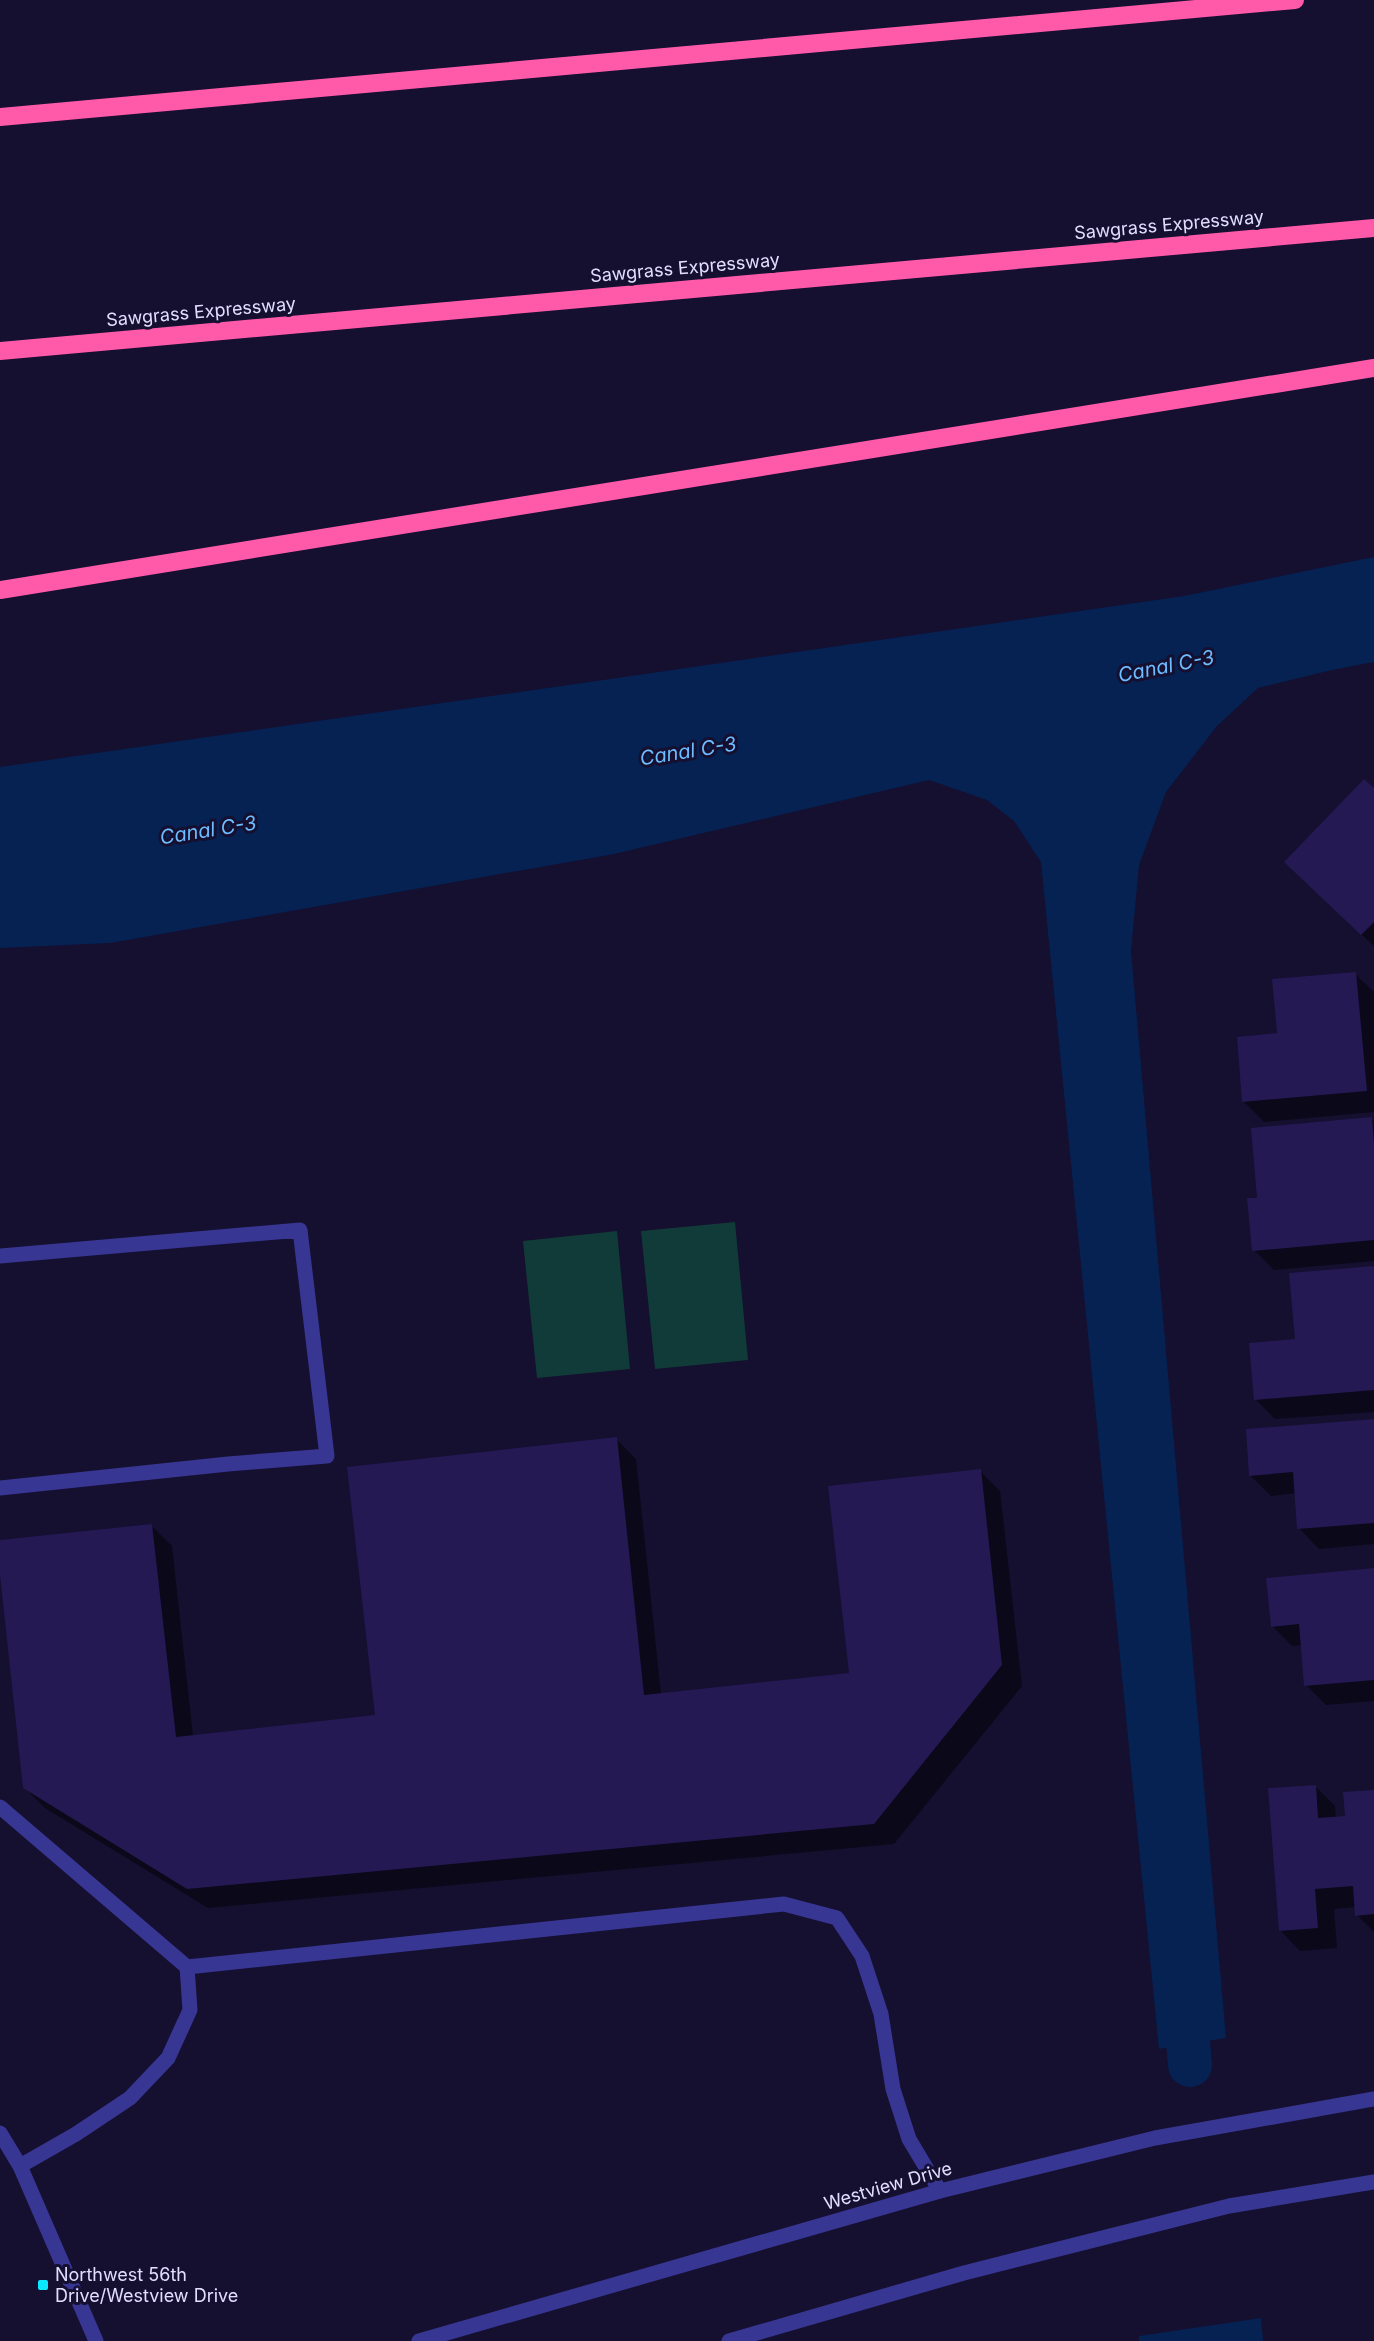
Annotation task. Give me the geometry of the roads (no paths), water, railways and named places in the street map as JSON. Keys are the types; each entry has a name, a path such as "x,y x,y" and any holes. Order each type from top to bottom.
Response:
{"highway":[{"path":"0,117 1295,0"},
{"name":"Sawgrass Expressway","path":"0,351 1374,228"},
{"path":"0,590 1374,368"}],"street":[{"path":"0,1256 300,1230 327,1456 0,1488"},
{"path":"0,1807 188,1967 784,1904 837,1918 862,1956 881,2014 893,2089 909,2139 940,2191"},
{"path":"20,2166 76,2134 130,2098 168,2058 190,2010 188,1967"},
{"name":"Westview Drive","path":"419,2341 940,2191 1155,2138 1374,2099"},
{"path":"0,2133 20,2166 96,2341"},
{"path":"729,2341 964,2273 1229,2206 1374,2182"}],"water":[{"name":"Canal C-3","path":"1374,557 1374,662 1258,688 1217,726 1166,792 1139,865 1131,951 1226,2038 1159,2049 1041,862 1014,821 987,800 929,780 614,854 110,943 0,948 0,767 1184,596"},
{"path":"1261,2318 1263,2341 1139,2341 1139,2336"}],"waterway":[{"path":"1183,1984 1190,2065"}],"place":[{"name":"Northwest 56th Drive/Westview Drive","path":"43,2285"}]}
